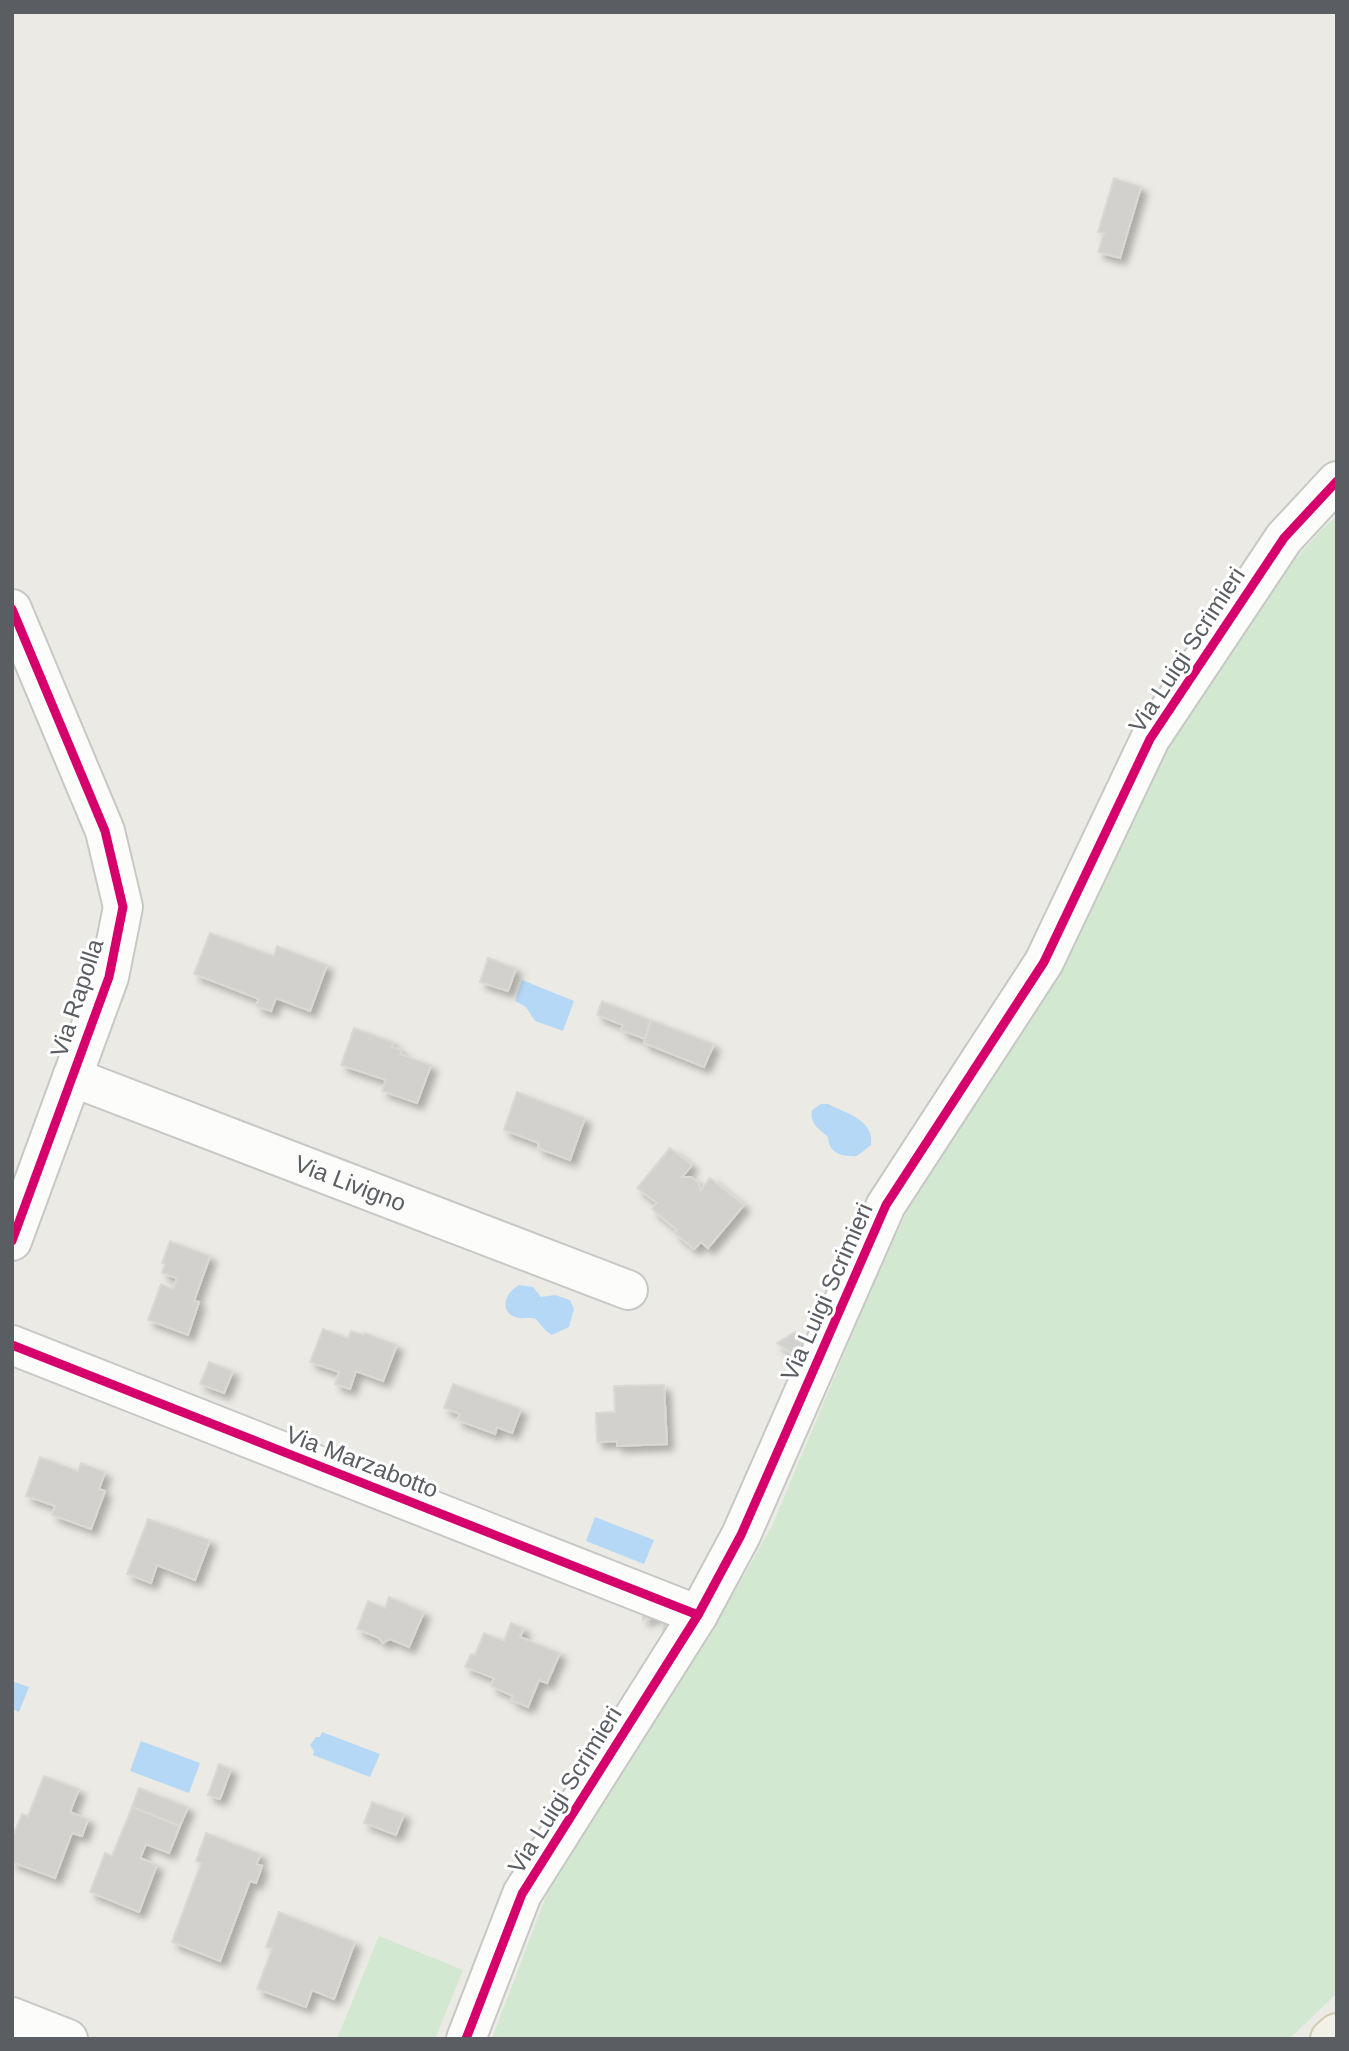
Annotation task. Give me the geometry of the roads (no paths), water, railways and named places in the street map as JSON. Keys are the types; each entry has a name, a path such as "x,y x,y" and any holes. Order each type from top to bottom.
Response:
{"main road":[{"path":"1330,2039 1337,2033"}],"street":[{"name":"Via Luigi Scrimieri","path":"466,2039 522,1894 698,1615 741,1535 886,1205 1044,962 1150,739 1284,538 1337,481"},
{"name":"Via Rapolla","path":"12,609 104,831 123,906 109,977 12,1241"},
{"name":"Via Livigno","path":"72,1077 628,1290"},
{"name":"Via Marzabotto","path":"12,1345 698,1615"},
{"path":"12,2017 68,2039"}],"water":[{"path":"522,980 574,1001 563,1031 535,1021 526,1007 515,1001"},
{"path":"821,1104 828,1104 864,1123 871,1136 871,1145 857,1156 842,1155 834,1151 828,1137 812,1119 812,1110"},
{"path":"519,1285 533,1287 541,1297 555,1295 570,1300 574,1309 569,1327 552,1335 536,1319 512,1316 505,1303 510,1293"},
{"path":"595,1517 654,1540 644,1564 586,1541"},
{"path":"12,1681 29,1687 19,1712 12,1709"},
{"path":"322,1732 380,1754 370,1777 313,1755 314,1751 310,1745"},
{"path":"141,1741 200,1763 189,1793 130,1771"}]}
